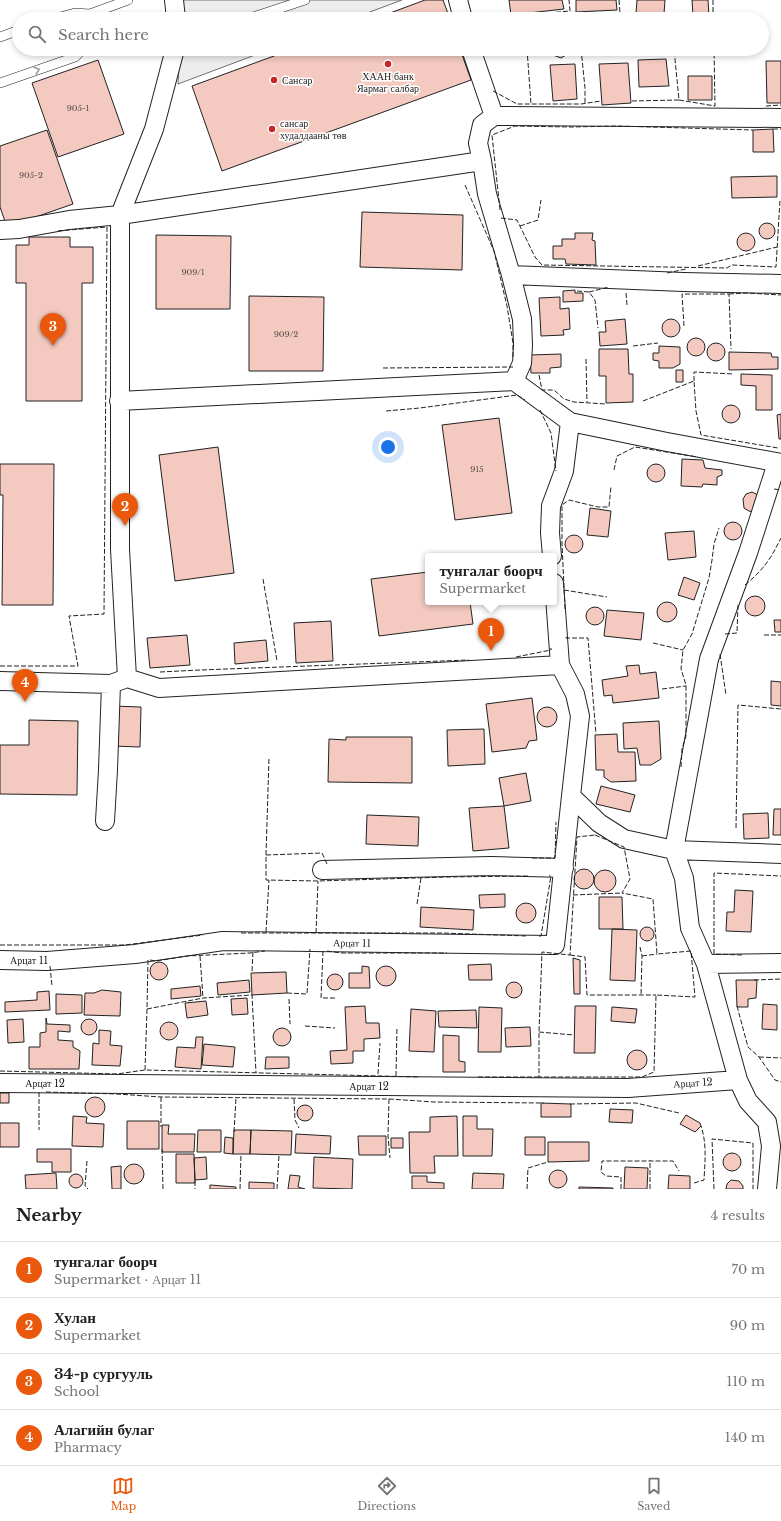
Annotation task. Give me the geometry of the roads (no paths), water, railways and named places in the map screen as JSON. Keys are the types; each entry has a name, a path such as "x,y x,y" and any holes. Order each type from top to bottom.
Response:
{"street":[{"path":"174,0 175,12"},
{"path":"458,0 461,12"},
{"path":"105,821 108,770 119,681 120,214 154,129 173,56"},
{"path":"473,56 494,116"},
{"path":"514,380 522,363 522,319 511,274 487,194 478,144 482,125 494,116 781,118"},
{"path":"0,230 19,229 69,220 120,214 482,161"},
{"path":"511,274 683,282 781,284"},
{"path":"119,401 514,380 570,422 779,463 748,554 709,659 674,850 684,878 690,928 706,964 738,1080 748,1101 774,1120 767,1189"},
{"path":"552,553 550,533 551,506 564,470 570,422"},
{"path":"0,681 119,681 159,688 560,665 556,605"},
{"name":"Арцат 11","path":"0,960 54,960 135,954 223,942 555,945 580,716 575,694 560,665"},
{"path":"571,796 599,823 624,839 674,850 781,854"},
{"path":"322,870 491,866 564,868"},
{"path":"706,964 781,963"},
{"name":"Арцат 12","path":"0,1083 628,1088 738,1080"}],"lane":[{"path":"100,12 128,0"},
{"path":"268,12 305,0"},
{"path":"0,37 12,33"},
{"path":"0,83 76,56"}],"place":[{"name":"ХААН банк Яармаг салбар","path":"388,64"},
{"name":"Сансар","path":"274,80"},
{"name":"сансар худалдааны төв","path":"272,129"},
{"name":"34-р сургууль","path":"53,346"},
{"name":"Хулан","path":"125,526"},
{"name":"тунгалаг боорч","path":"491,651"},
{"name":"Алагийн булаг","path":"25,702"}]}
